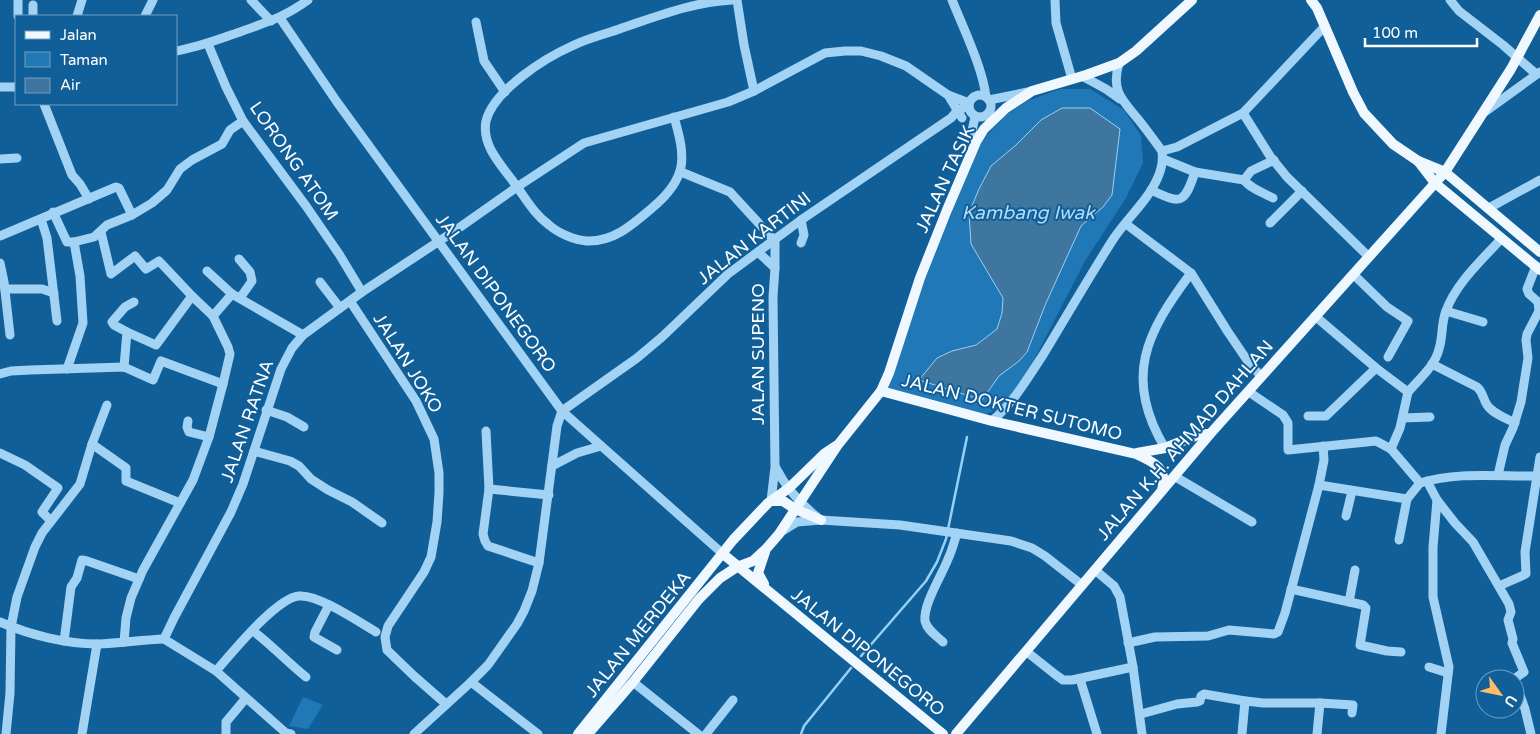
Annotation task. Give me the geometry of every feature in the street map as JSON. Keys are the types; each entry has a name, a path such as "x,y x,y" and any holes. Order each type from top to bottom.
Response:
{"main road":[{"name":"JALAN TASIK","path":"837,446 881,391 946,210 976,142 993,119 1032,91 1077,78 1119,62 1136,51 1192,0"},
{"path":"1312,0 1326,26 1364,113 1393,144 1418,161 1445,172 1540,252"},
{"name":"JALAN K.H. AHMAD DAHLAN","path":"956,734 1210,434 1445,172 1517,58 1540,15"},
{"path":"1418,161 1435,183 1538,268"},
{"name":"JALAN DOKTER SUTOMO","path":"881,391 992,421 1136,454"},
{"path":"1136,454 1165,448 1200,434 1210,434"},
{"path":"773,595 760,580 758,573 766,549 779,534 837,446"},
{"name":"JALAN MERDEKA","path":"578,734 733,540 771,501 789,488 824,454 837,446"},
{"path":"1136,454 1151,461 1162,471 1164,482 1161,491"},
{"path":"771,501 783,501 798,505 821,520"},
{"name":"JALAN MERDEKA","path":"588,734 633,682 699,599 720,578 750,562 766,549"},
{"path":"723,554 773,595"},
{"name":"JALAN DIPONEGORO","path":"773,595 943,734"}],"street":[{"path":"18,0 18,15"},
{"path":"77,15 82,0"},
{"path":"146,15 153,0"},
{"name":"JALAN DIPONEGORO","path":"250,0 276,20 562,411 723,554"},
{"path":"178,51 208,44 276,20 308,0"},
{"path":"674,117 683,153 681,172 672,188 655,206 623,231 603,240 586,241 572,238 550,226 536,214 490,149 485,130 489,113 505,92 542,62 573,45 686,7 713,1 732,0"},
{"path":"737,0 754,91"},
{"path":"948,95 972,107 982,118 989,114 991,107 982,77 952,0"},
{"path":"1055,0 1056,23 1077,78 1106,88 1120,99 1163,155 1195,172 1244,180 1273,198"},
{"path":"1450,0 1459,11 1538,73 1482,114"},
{"path":"33,5 33,15"},
{"path":"476,22 484,61 505,92"},
{"path":"992,421 1017,396 1113,239 1151,190 1158,176 1163,155 1243,113 1326,26"},
{"name":"LORONG ATOM","path":"208,44 243,121 306,206 362,292"},
{"name":"JALAN RATNA","path":"164,639 231,512 283,364 292,348 303,335 350,300 584,143 728,102 754,91 825,53 861,51 874,54 906,66 948,95"},
{"path":"1119,62 1115,75 1120,99"},
{"path":"976,142 972,131 972,107 982,77"},
{"path":"0,87 15,87"},
{"path":"948,95 960,114 972,107 978,95 988,98 1032,91"},
{"path":"44,105 72,175 89,199"},
{"path":"1243,113 1274,160 1302,191 1369,257"},
{"name":"JALAN KARTINI","path":"562,411 643,353 728,274 801,220 951,118 960,114"},
{"path":"53,212 68,242 94,237 107,226 132,215 162,196 180,169 192,160 222,144 230,130 243,121"},
{"path":"0,159 17,158"},
{"path":"1244,180 1251,172 1274,160"},
{"path":"681,172 730,192 775,241"},
{"path":"1151,190 1173,200 1178,200 1184,196 1195,172"},
{"path":"1489,208 1540,180"},
{"path":"0,236 53,212 118,187 132,215"},
{"path":"1270,223 1302,191"},
{"path":"41,219 46,238 57,321"},
{"path":"801,220 804,235 801,243"},
{"path":"1126,224 1191,273 1249,363 1261,376"},
{"path":"101,232 111,274 135,256 146,269 158,261 213,316 230,354 209,437 193,480 139,579 128,608 124,642"},
{"path":"1391,449 1403,418 1408,392 1432,364 1439,349 1446,311 1464,281 1501,239"},
{"name":"JALAN SUPENO","path":"771,501 775,467 773,297 775,241"},
{"path":"67,369 83,323 80,276 74,242"},
{"path":"758,252 775,268"},
{"path":"213,316 252,281 250,272 239,259"},
{"path":"0,263 10,335"},
{"path":"1498,475 1505,445 1515,423 1521,402 1527,373 1527,334 1539,311 1538,302 1529,294 1527,289 1538,268"},
{"path":"207,271 236,296 303,335"},
{"path":"1165,448 1152,422 1145,399 1142,382 1143,363 1148,345 1159,321 1191,273"},
{"path":"1353,274 1387,307 1408,321 1388,357"},
{"path":"320,282 340,308"},
{"path":"4,289 42,289 54,293"},
{"path":"134,302 125,307 112,322 127,332 156,345 192,296"},
{"name":"JALAN JOKO","path":"350,300 416,401 434,439 439,473 439,492 437,522 431,557 424,572 388,626 385,637 387,650 446,704"},
{"path":"1446,311 1483,322"},
{"path":"1315,316 1376,368 1408,392"},
{"path":"124,368 127,332"},
{"path":"0,374 11,371 30,370 124,368 153,380 161,361 223,384"},
{"path":"1432,364 1480,388 1488,407 1515,423"},
{"path":"1308,416 1326,416 1376,368"},
{"path":"1248,392 1283,416 1288,423 1288,450 1376,441 1391,449 1423,482 1474,542 1511,611 1508,620 1513,639 1512,645 1523,669"},
{"path":"6,734 10,627 17,597 42,533 80,484 92,444 107,405"},
{"path":"266,410 286,417 304,427"},
{"path":"414,734 472,682 488,665 517,624 532,591 539,563 557,426 562,411"},
{"path":"1403,418 1430,417"},
{"path":"188,421 187,427 189,432 209,437"},
{"path":"486,431 489,489 483,534 485,541 488,546 539,563"},
{"path":"92,444 126,468 126,481 180,503"},
{"path":"552,466 577,454 601,446"},
{"path":"1128,643 1155,637 1208,636 1229,630 1274,634 1278,632 1319,485 1324,460 1323,446"},
{"path":"254,451 290,461 299,466 310,479 352,502 382,523"},
{"path":"0,454 25,465 58,488 42,512 51,522"},
{"path":"1499,586 1526,574 1525,552 1540,457"},
{"path":"775,467 798,505"},
{"path":"1399,540 1408,499 1423,482 1473,475 1538,476"},
{"path":"1174,476 1252,522"},
{"path":"1319,485 1408,499"},
{"path":"489,489 549,495"},
{"path":"1346,516 1352,490"},
{"path":"1437,500 1433,547 1433,591 1448,664 1441,734"},
{"path":"779,534 797,522 821,520 900,525 1011,541 1032,548 1045,556 1082,585"},
{"path":"943,642 929,630 925,622 932,592 948,560 950,532"},
{"path":"64,641 71,587 77,578 82,560 87,560 139,579"},
{"path":"1095,570 1118,592 1133,667 1142,734"},
{"path":"1349,602 1355,570"},
{"path":"1291,589 1364,606 1366,608 1360,645 1401,652"},
{"path":"216,671 281,604 299,596 309,597 329,605 376,632"},
{"path":"329,605 314,637 337,650"},
{"path":"0,622 10,627 64,641 97,644 164,639 216,671 288,734"},
{"path":"253,631 273,646 306,677"},
{"path":"82,734 97,644"},
{"path":"1027,652 1063,680 1080,679 1133,667"},
{"path":"1429,667 1448,674"},
{"path":"1080,679 1098,734"},
{"path":"472,682 538,734"},
{"path":"633,682 698,734"},
{"path":"1140,714 1177,704 1197,702 1200,701 1204,694 1263,703 1353,705 1352,713"},
{"path":"226,734 226,722 246,698"},
{"path":"707,734 733,700"},
{"path":"1242,734 1245,701"},
{"path":"1317,734 1320,703"},
{"path":"1525,709 1531,734"}],"green space":[{"path":"1060,89 1090,89 1124,110 1141,136 1143,163 1126,198 1085,261 1021,385 999,409 983,415 887,389 918,297 978,147 1000,119 1027,101"},
{"path":"303,697 323,705 308,729 289,726"}],"water":[{"name":"Kambang Iwak","path":"1062,108 1090,108 1120,129 1112,195 1103,207 1081,226 1046,303 1027,352 1019,361 999,376 982,400 919,380 937,358 952,351 976,345 997,329 1002,313 1003,298 971,244 969,213 991,166 1041,120"}],"waterway":[{"path":"861,656 926,581 937,562 946,539 967,437"},
{"path":"801,734 804,726 851,668"}]}
